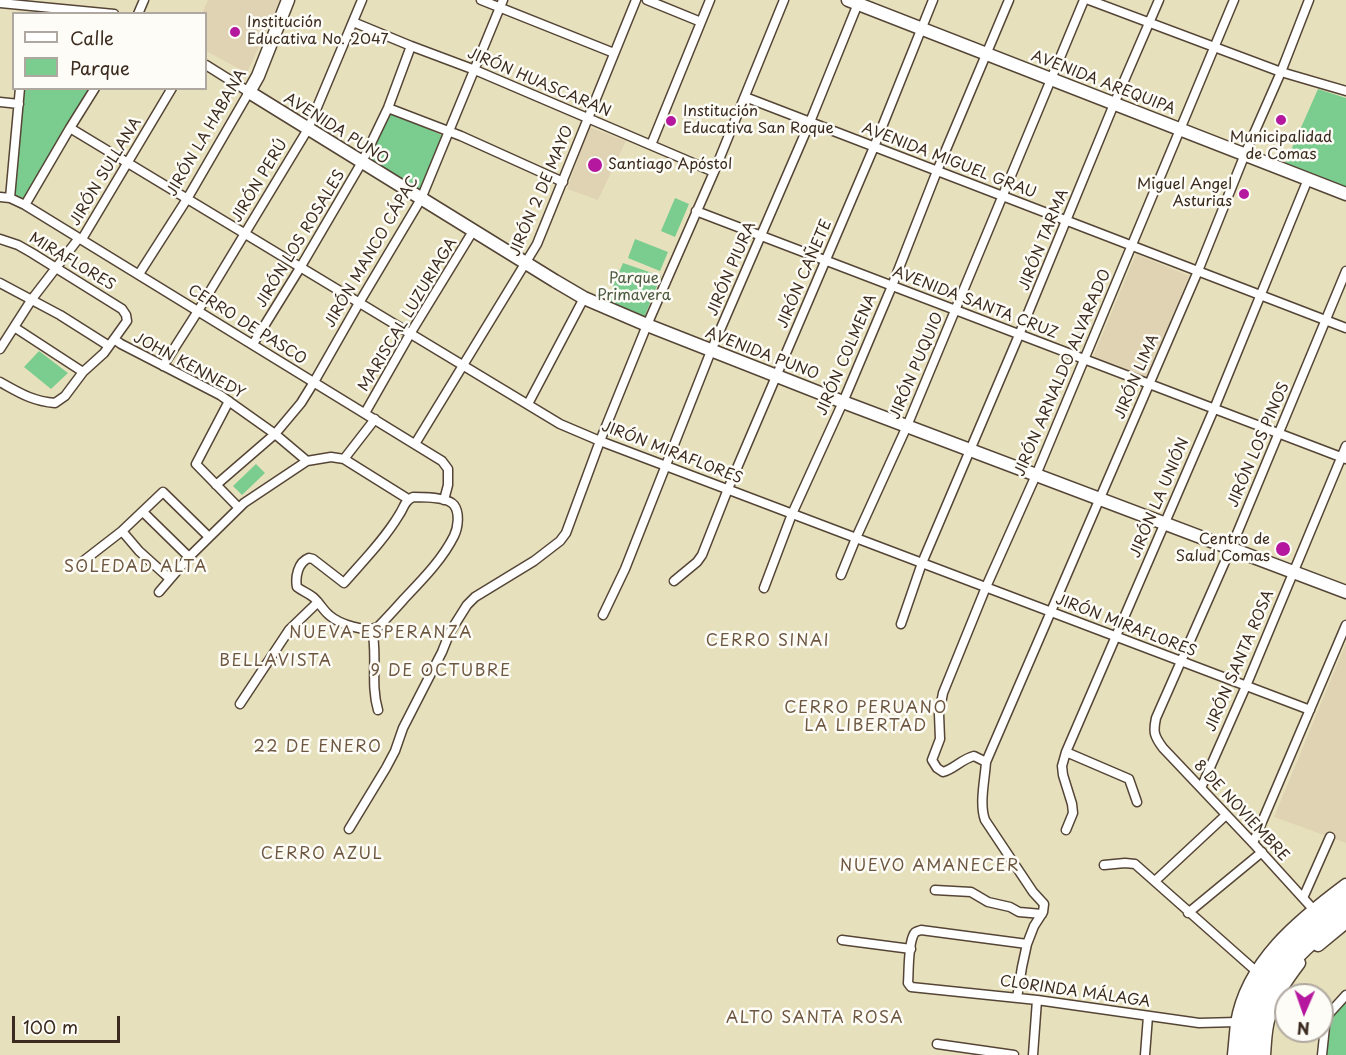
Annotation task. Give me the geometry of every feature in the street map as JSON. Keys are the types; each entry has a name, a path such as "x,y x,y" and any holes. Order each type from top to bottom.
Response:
{"highway":[{"path":"1245,1055 1245,1034 1250,1010 1269,971 1282,953 1346,897"},
{"path":"1255,1055 1257,1032 1263,1008 1275,983 1304,947 1346,912"}],"street":[{"name":"JIRÓN LA HABANA","path":"139,274 187,199 258,76 288,0"},
{"name":"JIRÓN PERÚ","path":"163,366 308,129 362,0"},
{"path":"482,0 501,4 614,53"},
{"name":"JIRÓN 2 DE MAYO","path":"415,444 537,244 636,0"},
{"path":"647,0 701,22"},
{"path":"651,145 710,0"},
{"path":"349,829 395,751 403,728 457,620 467,605 475,597 534,561 560,541 566,533 647,325 714,172 784,0"},
{"name":"JIRÓN CAÑETE","path":"674,581 702,555 874,147 933,0"},
{"name":"JIRÓN COLMENA","path":"764,588 792,514 892,286 937,171 1009,0"},
{"name":"JIRÓN PUQUIO","path":"841,575 907,426 1084,0"},
{"path":"1089,0 1281,72 1346,91"},
{"name":"JIRÓN TARMA","path":"901,624 922,563 1159,0"},
{"name":"JIRÓN ARNALDO ALVARADO","path":"986,762 974,756 960,761 943,772 932,760 940,739 939,714 943,693 1234,0"},
{"name":"JIRÓN LIMA","path":"1042,914 1044,904 1027,884 985,820 982,805 986,762 1198,271 1309,0"},
{"name":"AVENIDA AREQUIPA","path":"855,1 1346,194"},
{"name":"JIRÓN PIURA","path":"603,615 625,569 711,351 810,122 855,1"},
{"path":"0,3 28,9 80,12"},
{"name":"JIRÓN MANCO CÁPAC","path":"216,485 275,434 301,403 314,382 422,199 501,4"},
{"name":"JIRÓN HUASCARAN","path":"353,22 476,70 714,172"},
{"name":"JIRÓN LOS ROSALES","path":"253,344 362,162 388,108 411,46"},
{"name":"AVENIDA PUNO","path":"207,66 584,298 711,351 843,402 1346,592"},
{"path":"5,197 20,90"},
{"path":"25,205 94,90"},
{"name":"JIRÓN SULLANA","path":"0,349 32,299 80,238 171,90"},
{"name":"AVENIDA MIGUEL GRAU","path":"745,97 1346,328"},
{"path":"0,102 19,104"},
{"path":"388,108 461,136 563,182"},
{"name":"JIRÓN MIRAFLORES","path":"70,128 561,424 600,441 1310,710"},
{"name":"JIRÓN LA UNIÓN","path":"1066,830 1072,813 1072,804 1062,766 1066,752 1214,409 1308,179"},
{"name":"CERRO DE PASCO","path":"5,197 25,205 80,238 442,461 448,469 448,485 444,500"},
{"name":"AVENIDA SANTA CRUZ","path":"696,211 1343,458"},
{"name":"MARISCAL LUZURIAGA","path":"365,413 473,231"},
{"name":"MIRAFLORES","path":"0,239 18,245 122,309 127,321 112,343"},
{"name":"JIRÓN LOS PINOS","path":"1154,728 1156,718 1231,548 1346,271"},
{"name":"JOHN KENNEDY","path":"0,283 112,343 163,366 229,401 275,434 307,461"},
{"path":"528,404 584,298"},
{"path":"14,327 83,372"},
{"path":"0,382 33,399 55,403 65,396 83,372 112,343"},
{"path":"229,401 196,464 239,508"},
{"path":"344,459 375,418"},
{"name":"JIRÓN SANTA ROSA","path":"1201,788 1343,458 1346,446"},
{"path":"159,592 189,557 239,508 273,482 307,461 331,457 344,459 408,499"},
{"path":"82,562 122,531 163,492 209,537"},
{"path":"423,496 444,500 451,502 455,507 458,519 455,535 419,583 376,627 365,629 338,621 329,615 318,602 297,587 297,573 304,560 309,558 314,559 344,583 379,543 400,515 408,499 423,496"},
{"path":"143,512 189,557"},
{"path":"122,531 170,579"},
{"path":"240,704 289,630 318,602"},
{"path":"1253,843 1346,625"},
{"path":"376,627 374,691 378,710"},
{"name":"8 DE NOVIEMBRE","path":"1154,728 1155,737 1162,748 1313,909"},
{"path":"1066,752 1129,779 1137,802"},
{"path":"1155,881 1226,814"},
{"path":"1303,898 1330,837"},
{"path":"1188,913 1262,852"},
{"path":"1104,865 1135,864 1257,972"},
{"path":"1234,1055 1237,1022 1247,990 1257,972 1283,938 1313,909 1346,885"},
{"path":"936,890 971,892 988,902 1010,907 1019,912 1042,914 1034,926 1028,944 1017,998"},
{"path":"1286,983 1299,963 1346,922"},
{"path":"842,940 911,949 913,935 916,931 921,930 1028,944"},
{"name":"CLORINDA MÁLAGA","path":"911,949 908,983 911,987 1037,1000 1199,1023 1237,1022"},
{"path":"1334,1006 1346,995"},
{"path":"1032,1055 1037,1000"},
{"path":"1264,1055 1269,1017 1274,1004"},
{"path":"1144,1055 1148,1016"},
{"path":"937,1044 1014,1055"}],"shaded area":[{"name":"Institución Educativa No. 2047","path":"208,0 280,0 247,73 207,52 207,12 202,12"},
{"name":"Santiago Apóstol","path":"589,127 626,141 598,200 567,189"},
{"path":"1136,254 1189,276 1146,379 1093,357"},
{"path":"1346,643 1346,843 1274,817"}],"green space":[{"path":"1318,89 1346,98 1346,189 1284,166"},
{"path":"25,90 89,90 27,198 23,200 14,194"},
{"path":"390,112 444,136 420,191 367,160"},
{"path":"675,198 689,204 675,237 661,231"},
{"path":"635,239 668,252 660,271 628,258"},
{"name":"Parque Primavera","path":"623,263 661,276 644,318 607,300"},
{"path":"39,351 68,373 51,389 24,367"},
{"path":"256,464 265,473 242,495 233,486"},
{"path":"1346,1000 1346,1055 1326,1055 1327,1043 1334,1043 1334,1013"}],"place":[{"name":"Institución Educativa No. 2047","path":"235,32"},
{"name":"Municipalidad de Comas","path":"1281,120"},
{"name":"Institución Educativa San Roque","path":"671,121"},
{"name":"Santiago Apóstol","path":"595,165"},
{"name":"Miguel Angel Asturias","path":"1244,194"},
{"name":"Centro de Salud Comas","path":"1283,549"}],"district":[{"name":"SOLEDAD ALTA","path":"136,568"},
{"name":"NUEVA ESPERANZA","path":"381,634"},
{"name":"CERRO SINAI","path":"768,642"},
{"name":"BELLAVISTA","path":"276,662"},
{"name":"9 DE OCTUBRE","path":"441,672"},
{"name":"CERRO PERUANO LA LIBERTAD","path":"866,718"},
{"name":"22 DE ENERO","path":"318,748"},
{"name":"CERRO AZUL","path":"322,855"},
{"name":"NUEVO AMANECER","path":"930,867"},
{"name":"ALTO SANTA ROSA","path":"815,1019"}]}
